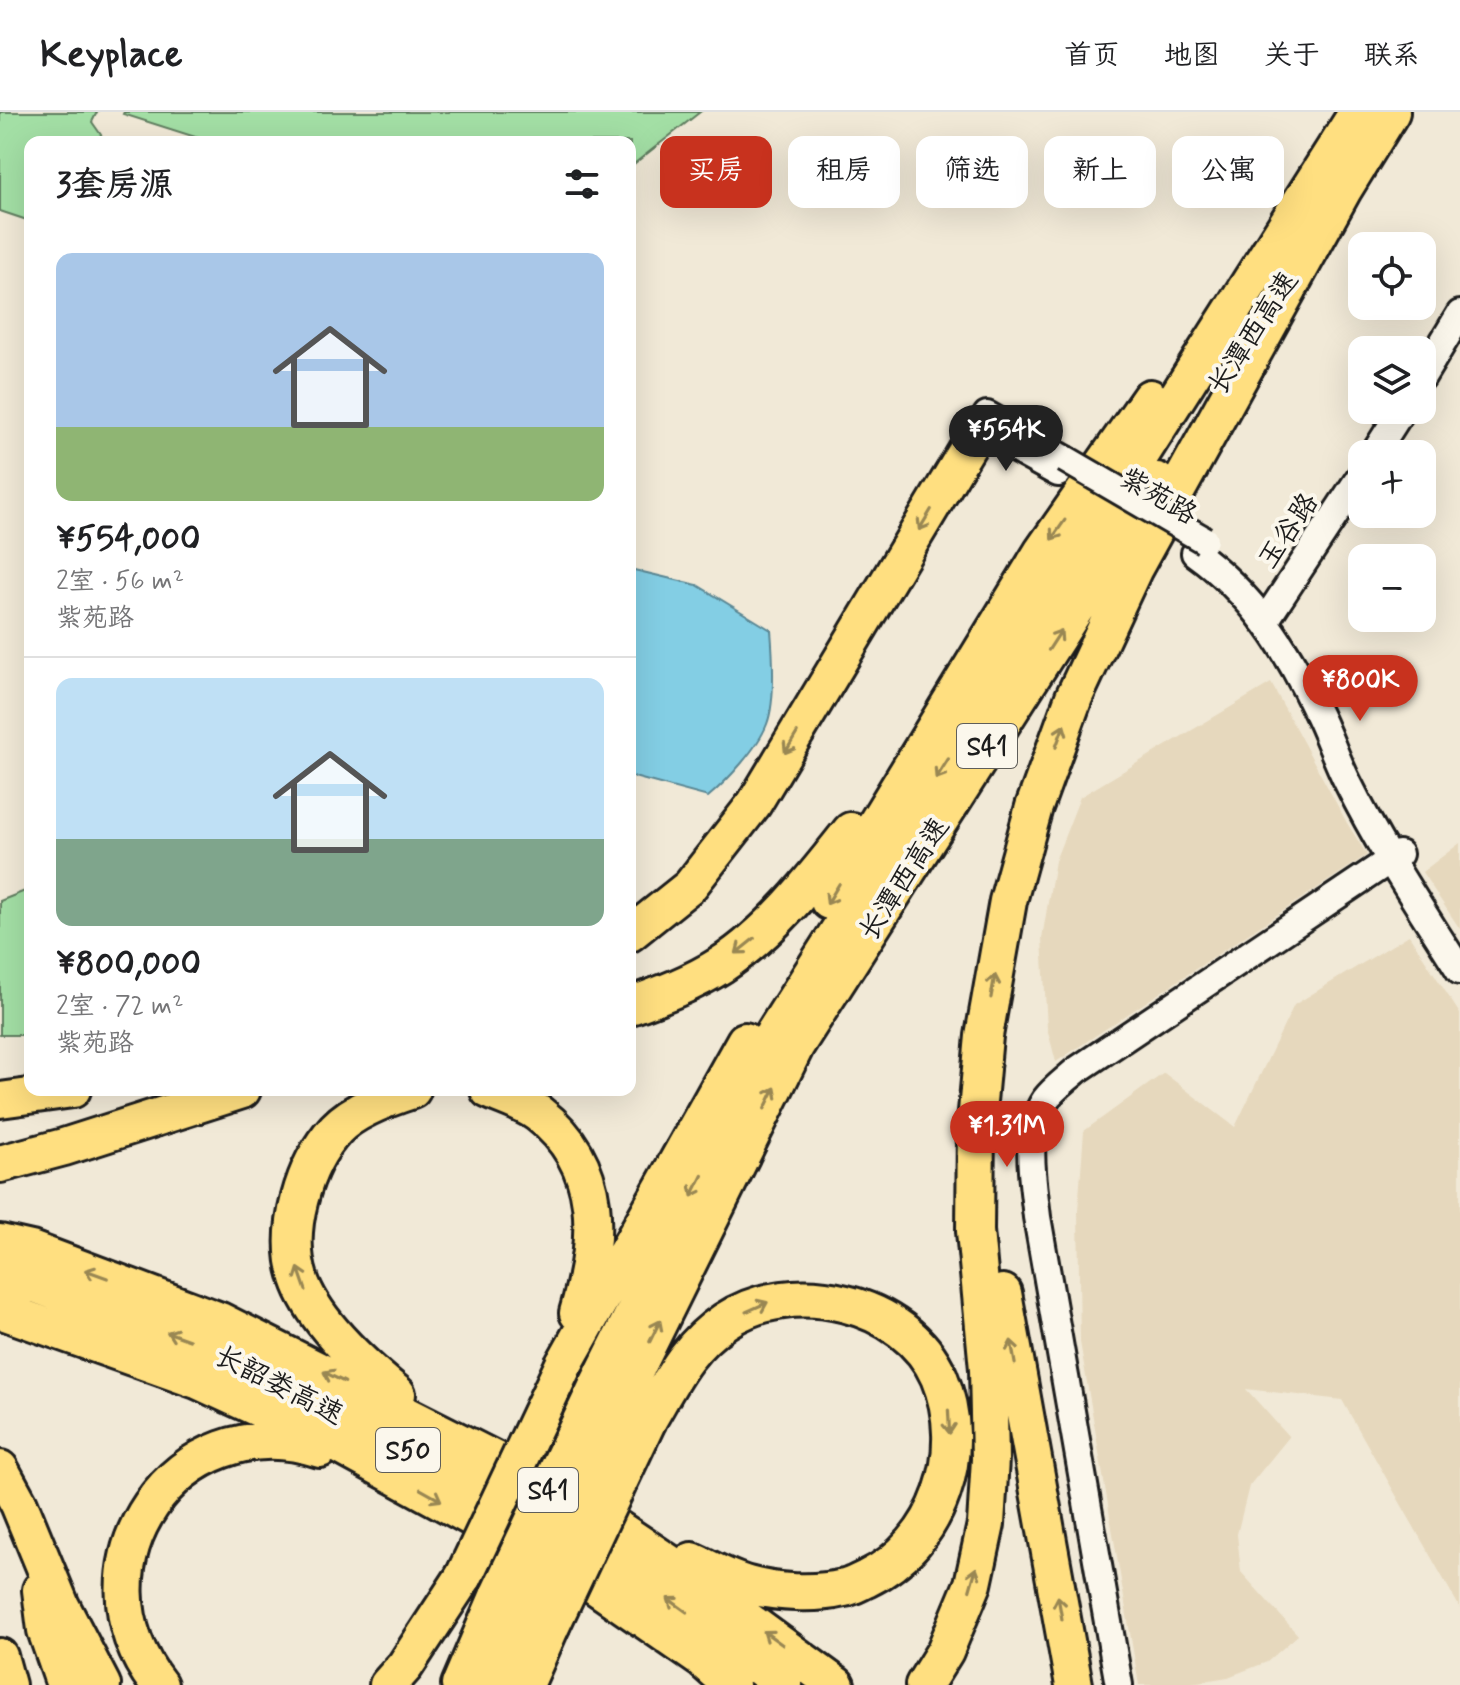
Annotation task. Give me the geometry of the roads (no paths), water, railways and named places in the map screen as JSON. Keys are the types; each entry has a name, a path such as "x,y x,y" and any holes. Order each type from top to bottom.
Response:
{"highway":[{"name":"长潭西高速","path":"489,1685 796,1045 1391,112"},
{"name":"长潭西高速","path":"622,1403 774,1033 1354,119"},
{"path":"418,1685 464,1576 564,1364 735,1058 1043,551 1152,394 1354,119"},
{"path":"924,1685 945,1651 973,1584 986,1524 990,1459 988,1369 975,1231 976,1123 984,1036 1008,901 1034,807 1074,697 1134,568 1344,188"},
{"path":"636,929 690,886 754,804 979,429"},
{"path":"636,1004 662,995 721,965 776,920 848,834 986,646"},
{"path":"984,1036 994,1223 1003,1291 1074,1685"},
{"path":"0,1100 29,1096"},
{"path":"0,1164 223,1096"},
{"path":"392,1096 379,1100 337,1128 305,1177 293,1230 299,1278 317,1312 366,1368 448,1436"},
{"path":"502,1096 538,1113 571,1147 590,1190 594,1232 583,1296 564,1364"},
{"path":"0,1243 31,1250 220,1321 576,1501 689,1577 836,1685"},
{"name":"长韶娄高速","path":"0,1275 38,1285 200,1344 370,1429 648,1584 784,1685"},
{"path":"525,1685 524,1609 622,1403 685,1356 726,1320 771,1300 819,1297 864,1309 909,1335 938,1375 951,1414 949,1462 940,1498 921,1536 885,1570 845,1588 794,1592 747,1585 615,1527"},
{"name":"长韶娄高速","path":"0,1310 197,1380 341,1446 590,1582 703,1660 731,1685"},
{"path":"159,1685 144,1666 130,1629 123,1588 129,1546 139,1523 145,1511 172,1480 203,1459 244,1442 302,1443 385,1471"},
{"path":"0,1469 19,1504 61,1606 102,1685"},
{"path":"36,1545 46,1630 65,1685"},
{"path":"388,1685 405,1666 464,1576"},
{"name":"长潭西高速","path":"460,1685 524,1609"},
{"path":"0,1656 8,1685"}],"street":[{"path":"1436,354 1460,314"},
{"path":"1436,371 1460,331"},
{"name":"紫苑路","path":"979,429 987,415 1061,466 1247,578 1271,619 1299,653 1398,862 1460,971"},
{"name":"玉谷路","path":"1271,619 1348,496"},
{"name":"玉谷路","path":"1271,619 1348,515"},
{"path":"1119,1685 1037,1217 1031,1163 1033,1132 1045,1101 1077,1070 1398,862"},
{"path":"1131,1685 1049,1219 1043,1168 1047,1130 1060,1103 1088,1078 1398,862"},
{"name":"紫苑路","path":"1398,862 1460,952"}],"water":[{"path":"636,570 697,585 771,630 773,691 767,724 741,764 708,797 636,778"}]}
